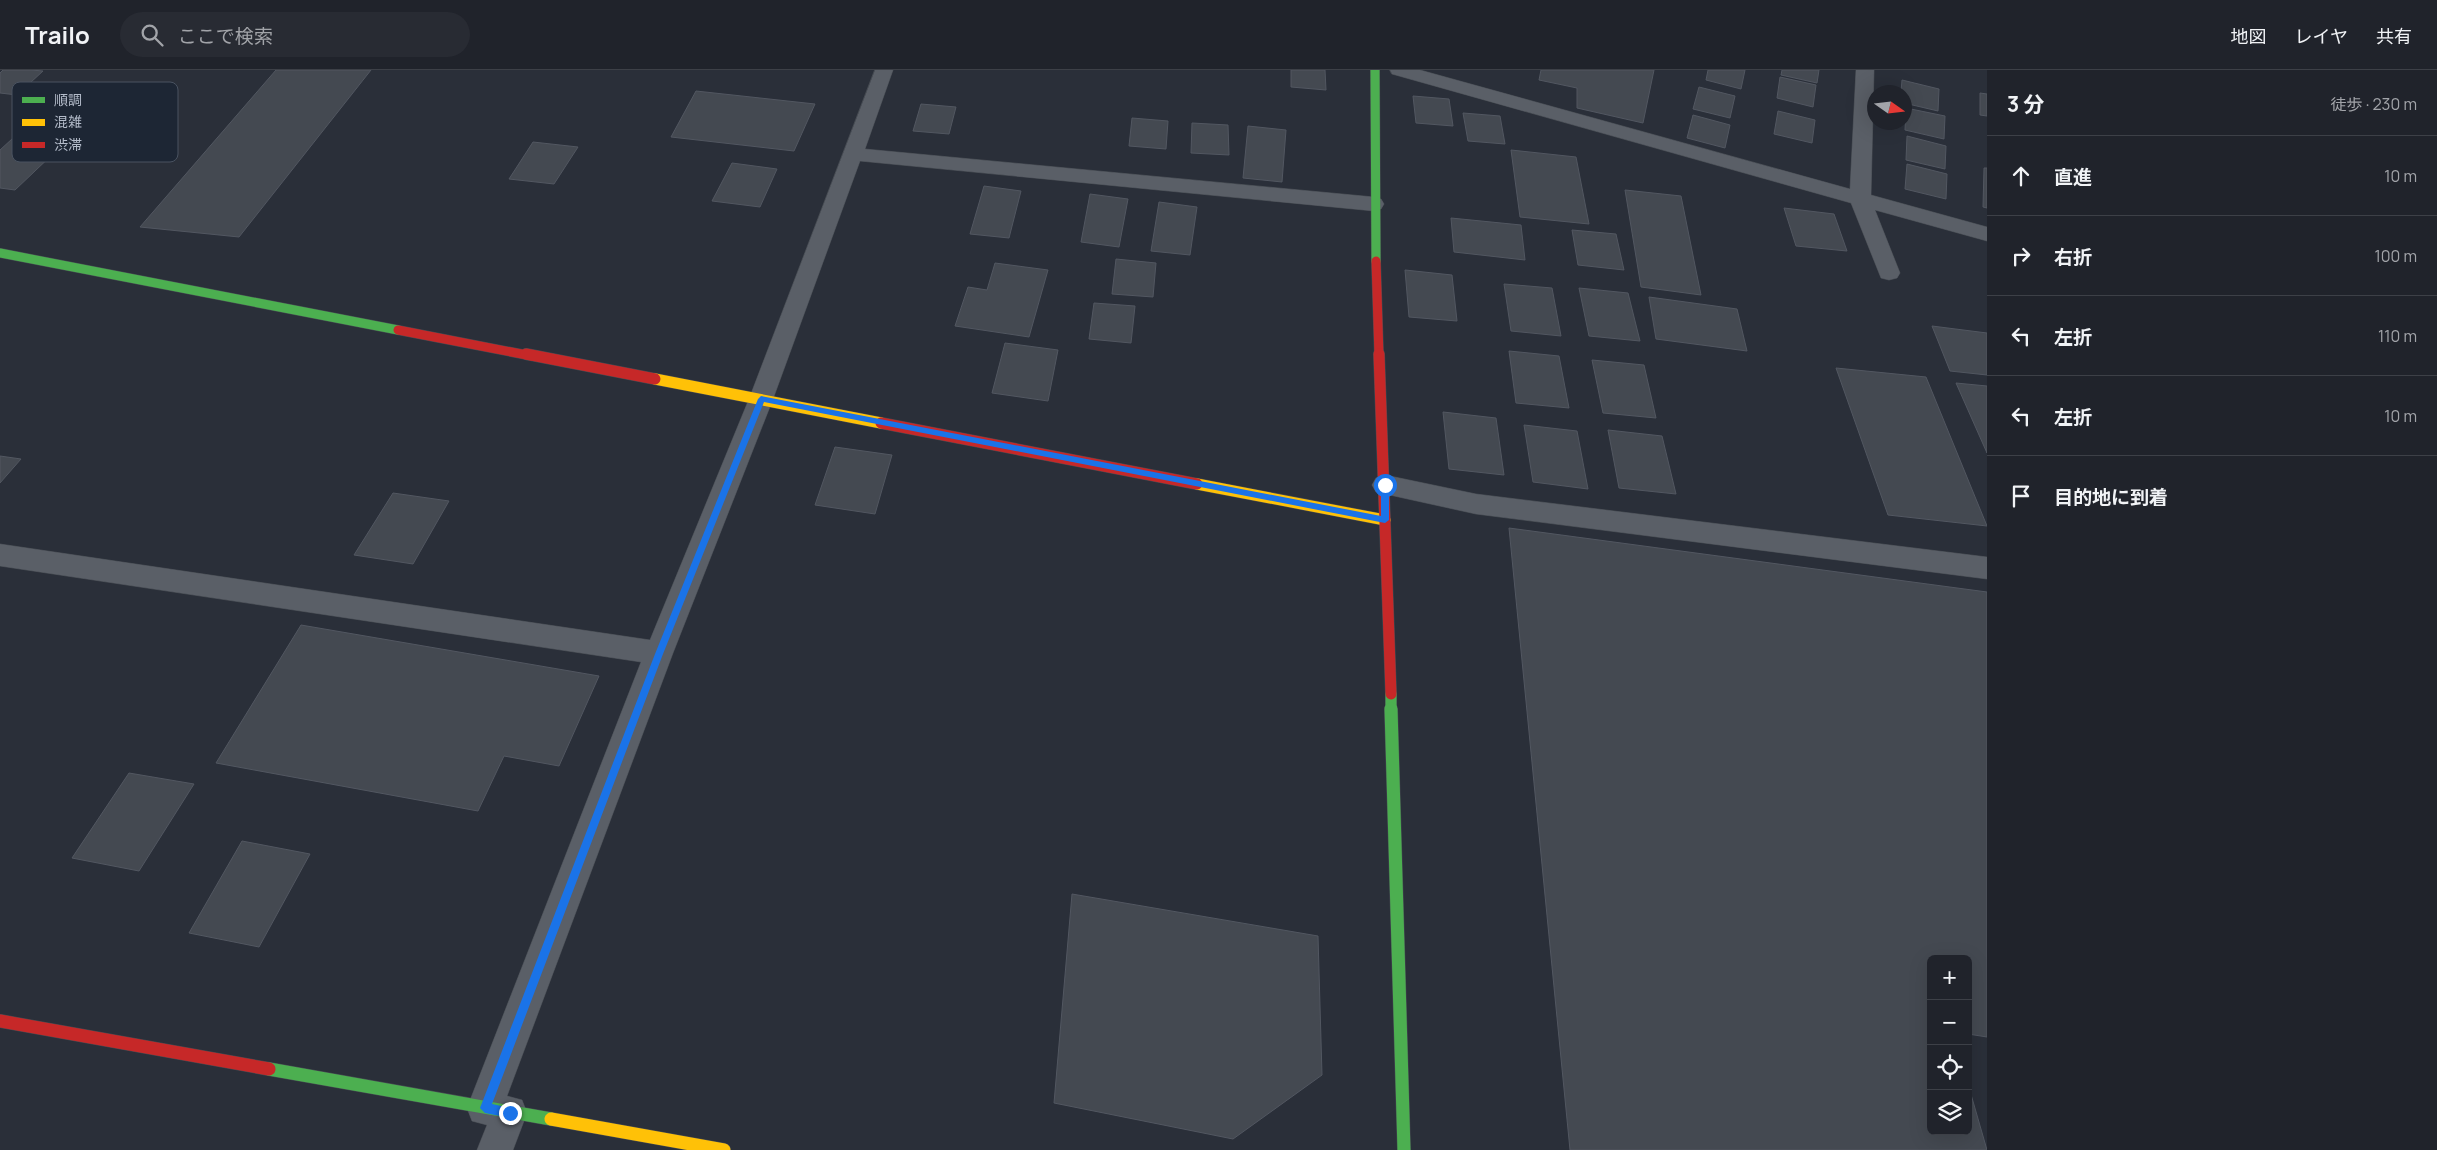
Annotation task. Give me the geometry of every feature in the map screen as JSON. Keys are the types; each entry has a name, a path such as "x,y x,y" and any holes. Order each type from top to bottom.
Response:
{"street":[{"path":"495,1150 497,1111 659,654 761,399 884,70"},
{"path":"1375,70 1374,204 1385,485 1404,1150"},
{"path":"1399,70 1987,234"},
{"path":"1866,70 1860,199 1889,273"},
{"path":"854,154 1374,204"},
{"path":"0,253 1385,520"},
{"path":"1385,485 1476,504 1987,568"},
{"path":"0,555 659,654"},
{"path":"0,1021 724,1150"}],"building":[{"path":"3,70 43,71 31,82 12,82 12,94 0,93 0,73"},
{"path":"276,70 371,70 239,237 140,227"},
{"path":"1291,70 1325,70 1326,90 1291,87"},
{"path":"1541,70 1654,70 1643,123 1577,108 1577,88 1539,80"},
{"path":"1708,70 1745,70 1741,89 1706,80"},
{"path":"1782,70 1819,70 1817,83 1781,75"},
{"path":"1780,77 1816,85 1813,107 1777,98"},
{"path":"1902,80 1939,89 1938,111 1912,105 1912,85 1902,85"},
{"path":"1699,87 1735,96 1730,118 1693,109"},
{"path":"696,91 815,104 794,151 671,137"},
{"path":"1980,93 1987,94 1987,116 1980,115"},
{"path":"1413,96 1449,99 1453,126 1416,123"},
{"path":"921,104 956,107 949,134 913,131"},
{"path":"1912,109 1945,116 1944,139 1905,130 1912,130"},
{"path":"1778,111 1815,120 1812,143 1774,134"},
{"path":"1463,113 1500,116 1505,144 1468,141"},
{"path":"1693,115 1730,125 1725,148 1687,138"},
{"path":"1132,118 1168,121 1166,149 1129,146"},
{"path":"1192,123 1228,125 1229,155 1191,153"},
{"path":"1248,126 1286,130 1282,182 1243,178"},
{"path":"1907,136 1946,146 1945,169 1906,160"},
{"path":"12,139 12,162 44,162 15,190 0,188 0,150"},
{"path":"533,142 578,147 554,184 509,179"},
{"path":"1511,150 1576,157 1589,224 1520,217"},
{"path":"732,163 777,169 760,207 712,201"},
{"path":"1907,164 1947,174 1946,199 1905,189"},
{"path":"1984,168 1987,168 1987,208 1983,207"},
{"path":"984,186 1021,191 1009,238 970,234"},
{"path":"1625,190 1681,196 1701,295 1641,287"},
{"path":"1090,194 1128,199 1119,247 1081,242"},
{"path":"1159,202 1197,207 1190,255 1151,251"},
{"path":"1784,208 1834,214 1847,251 1796,246"},
{"path":"1451,218 1521,225 1525,260 1454,252"},
{"path":"1572,230 1616,234 1624,270 1578,265"},
{"path":"1116,259 1156,263 1153,297 1112,294"},
{"path":"995,263 1048,270 1029,337 955,326 968,287 987,290"},
{"path":"1405,270 1452,275 1457,321 1409,317"},
{"path":"1504,284 1552,288 1561,336 1511,331"},
{"path":"1579,288 1628,293 1640,341 1589,336"},
{"path":"1649,297 1737,309 1747,351 1656,339"},
{"path":"1094,303 1135,306 1131,343 1089,339"},
{"path":"1932,326 1987,333 1987,375 1950,371"},
{"path":"1005,343 1058,350 1048,401 992,393"},
{"path":"1509,351 1559,356 1569,408 1516,403"},
{"path":"1592,360 1644,365 1656,418 1603,413"},
{"path":"1836,368 1926,377 1987,526 1888,515"},
{"path":"1956,383 1987,386 1987,453"},
{"path":"1443,412 1496,418 1504,475 1449,469"},
{"path":"1524,425 1577,431 1588,489 1533,482"},
{"path":"1608,430 1662,436 1676,494 1619,488"},
{"path":"835,447 892,455 875,514 815,505"},
{"path":"0,456 21,459 0,483"},
{"path":"393,493 449,501 413,564 354,555"},
{"path":"1509,528 1987,592 1987,1037 1972,1035 1972,955 1927,955 1927,1135 1972,1135 1972,1098 1987,1150 1570,1150"},
{"path":"301,625 599,676 559,766 504,756 478,811 216,763"},
{"path":"129,773 194,784 139,871 72,858"},
{"path":"242,841 310,854 259,947 189,933"},
{"path":"1072,894 1318,936 1322,1075 1233,1139 1054,1103"}],"traffic: fast":[{"path":"1375,70 1374,204 1376,261"},
{"path":"0,253 398,330"},
{"path":"1391,694 1404,1150"},
{"path":"269,1069 551,1119"}],"traffic: slow":[{"path":"655,379 881,423"},
{"path":"1197,484 1385,520"},
{"path":"551,1119 724,1150"}],"traffic: jam":[{"path":"1376,261 1391,694"},
{"path":"398,330 655,379"},
{"path":"881,423 1197,484"},
{"path":"0,1021 269,1069"}],"route":[{"path":"510,1113 485,1108 659,654 761,399 1385,520 1385,485"}]}
